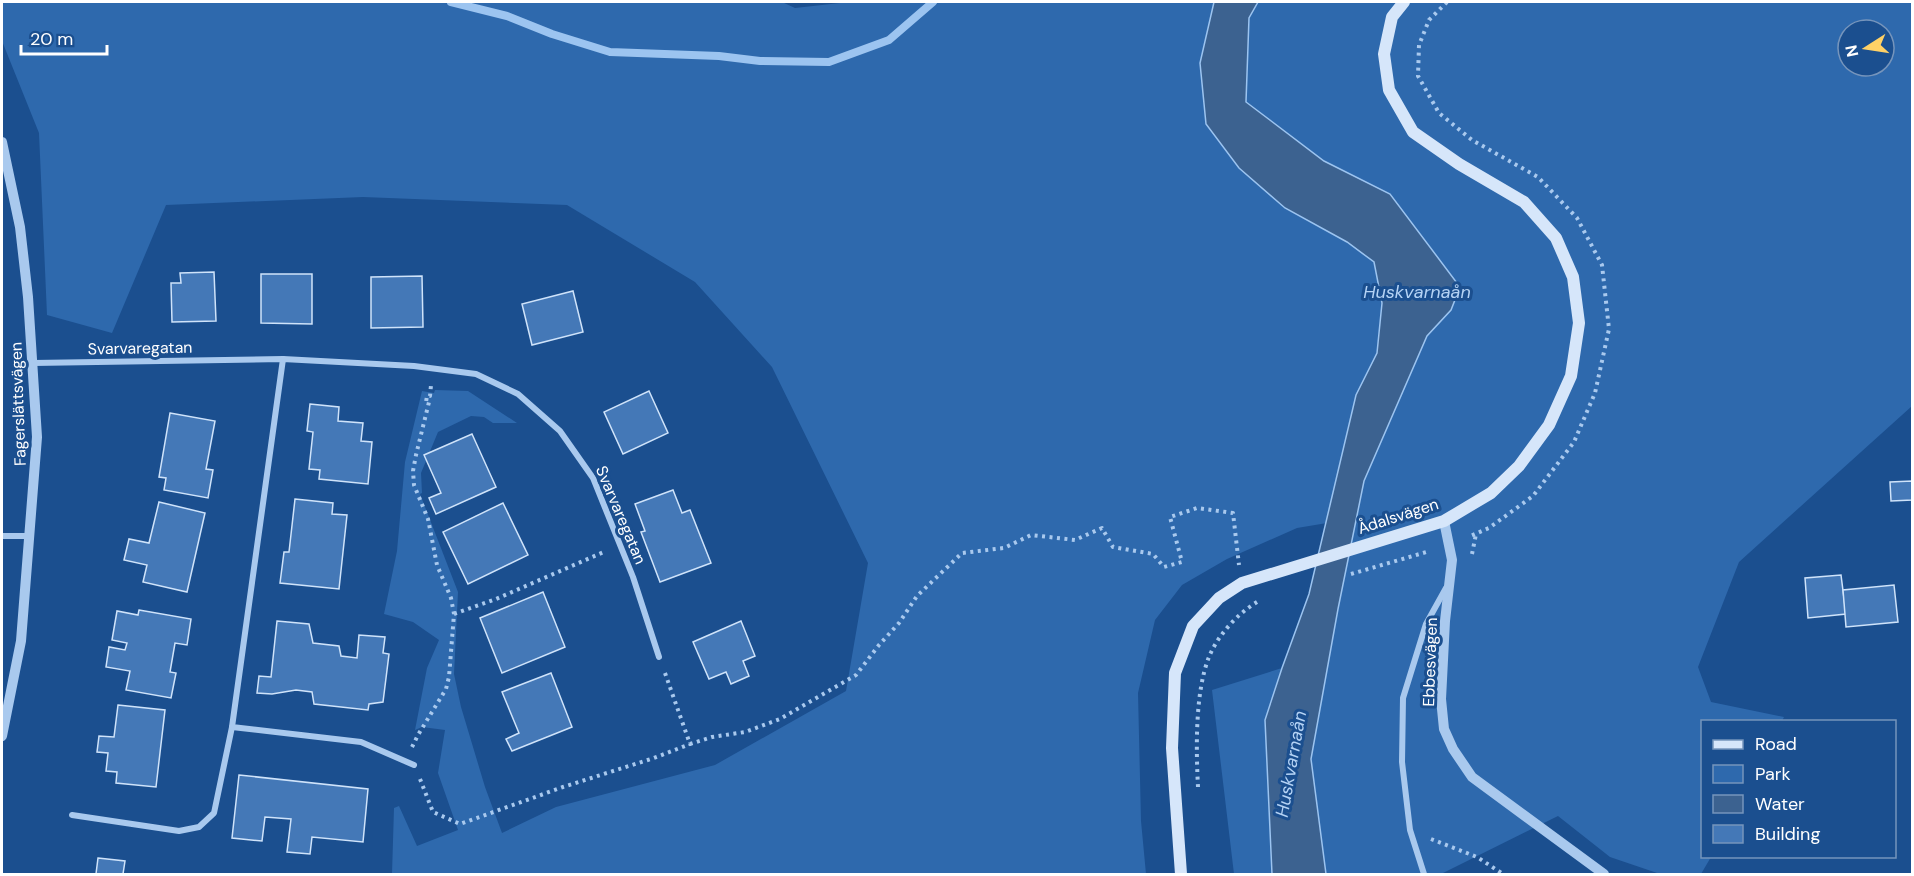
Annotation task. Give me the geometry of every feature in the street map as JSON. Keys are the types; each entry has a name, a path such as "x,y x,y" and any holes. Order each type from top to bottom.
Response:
{"main road":[{"name":"Ådalsvägen","path":"1181,874 1172,748 1175,672 1193,626 1220,598 1242,583 1444,521 1491,493 1519,465 1549,425 1571,376 1579,323 1573,277 1556,238 1524,202 1459,164 1413,132 1389,90 1384,54 1392,17 1404,2"}],"street":[{"name":"Fagerslättsvägen","path":"2,142 20,227 33,363 37,437 21,641 2,736"},
{"name":"Svarvaregatan","path":"33,363 283,359 476,374 518,394 560,431 593,478 633,577 659,657"},
{"path":"72,815 179,831 199,827 214,813 232,728 283,359"},
{"name":"Ebbesvägen","path":"1444,521 1452,560 1440,699 1444,729 1453,749 1472,777 1604,874"},
{"path":"2,536 30,536"},
{"path":"1424,874 1410,830 1402,762 1403,699 1425,624 1451,579"},
{"path":"232,728 361,742 414,765"}],"path":[{"path":"1406,557 1449,545 1489,528 1533,496 1574,442 1594,393 1609,328 1602,265 1577,218 1538,177 1472,140 1439,113 1418,76 1419,45 1429,20 1447,2"},
{"path":"406,761 418,735 446,688 449,677 454,614 451,598 437,565 432,534 414,485 416,455 429,402 426,402 427,396 430,396 434,369"},
{"path":"414,765 433,812 460,824 562,787 654,759 711,737 745,732 780,719 856,675 917,596 962,553 1004,549 1031,535 1074,540 1102,528 1113,547 1153,554 1164,567 1182,561 1170,517 1197,508 1233,513 1242,583"},
{"path":"1471,556 1476,534"},
{"path":"454,614 496,599 620,545"},
{"path":"1198,796 1197,752 1200,699 1209,657 1226,629 1244,610 1257,602"},
{"path":"659,657 690,744"},
{"path":"1410,830 1477,857 1503,874"}],"green space":[{"path":"2,2 782,2 795,8 849,2 1214,2 1200,63 1239,168 1285,208 1347,242 1374,262 1382,303 1377,353 1356,395 1327,523 1297,528 1227,559 1182,585 1155,620 1138,693 1141,821 1146,874 392,874 394,808 399,806 417,846 458,830 438,773 445,730 422,727 415,730 427,668 439,640 413,622 384,614 397,551 405,462 422,391 434,393 435,390 468,391 517,423 493,423 484,417 471,416 438,432 421,473 422,493 420,494 458,592 454,674 461,707 485,787 502,833 556,807 715,765 846,691 868,563 772,367 695,282 567,205 363,197 166,205 112,333 47,315 39,133 2,41"},
{"path":"1258,2 1912,2 1912,406 1739,562 1698,667 1711,702 1784,717 1782,720 1701,720 1701,858 1710,858 1701,874 1660,874 1610,857 1558,816 1441,874 1326,874 1311,759 1364,481 1427,336 1451,309 1460,287 1390,194 1324,161 1246,102 1249,18"},
{"path":"1282,668 1265,720 1272,874 1234,874 1212,690"}],"water":[{"name":"Huskvarnaån","path":"1214,2 1258,2 1249,18 1246,102 1324,161 1390,194 1460,287 1451,310 1427,336 1364,481 1311,759 1326,874 1272,874 1265,720 1309,594 1356,395 1377,353 1382,303 1374,262 1347,242 1285,208 1239,168 1206,124 1200,63"}],"building":[{"path":"214,272 216,321 172,322 171,283 181,283 180,273"},
{"path":"261,274 312,274 312,324 261,323"},
{"path":"422,276 423,327 371,328 371,277"},
{"path":"573,291 583,332 532,345 522,304"},
{"path":"649,391 668,433 623,454 604,412"},
{"path":"310,404 339,407 338,421 363,423 361,441 372,442 368,484 319,479 320,470 309,469 313,432 307,431"},
{"path":"170,413 215,421 206,469 213,470 208,498 164,490 166,478 159,477"},
{"path":"472,434 496,487 436,514 429,498 441,493 424,455"},
{"path":"1912,481 1912,500 1891,501 1890,482"},
{"path":"673,490 682,513 690,510 711,563 660,582 641,532 645,531 635,504"},
{"path":"295,499 333,503 332,514 347,515 339,589 280,583 284,552 289,552"},
{"path":"159,502 205,513 187,592 143,582 147,565 124,560 129,539 149,543"},
{"path":"503,503 528,555 468,584 443,532"},
{"path":"1841,575 1846,614 1808,618 1805,578"},
{"path":"1894,585 1898,622 1846,627 1843,590"},
{"path":"543,592 565,647 502,673 480,618"},
{"path":"139,610 191,619 187,645 175,643 170,672 176,673 171,698 126,690 130,671 106,667 109,647 125,650 127,643 112,640 117,611 138,615"},
{"path":"277,621 309,624 313,643 339,646 341,656 357,658 359,635 385,637 383,653 389,654 383,702 369,704 368,710 314,704 312,692 296,690 272,694 257,693 259,676 271,677"},
{"path":"741,621 755,656 743,661 749,676 731,684 726,672 709,679 693,642"},
{"path":"551,673 572,727 512,751 506,739 519,733 502,692"},
{"path":"118,705 165,710 156,787 116,783 117,772 106,771 108,753 97,752 99,736 114,737"},
{"path":"239,775 368,789 363,842 312,837 310,854 287,852 291,819 265,817 262,841 232,838"},
{"path":"98,858 125,861 123,874 96,874"}],"waterway":[{"path":"451,2 507,16 552,34 610,52 719,56 760,61 829,62 889,40 933,2"}]}
